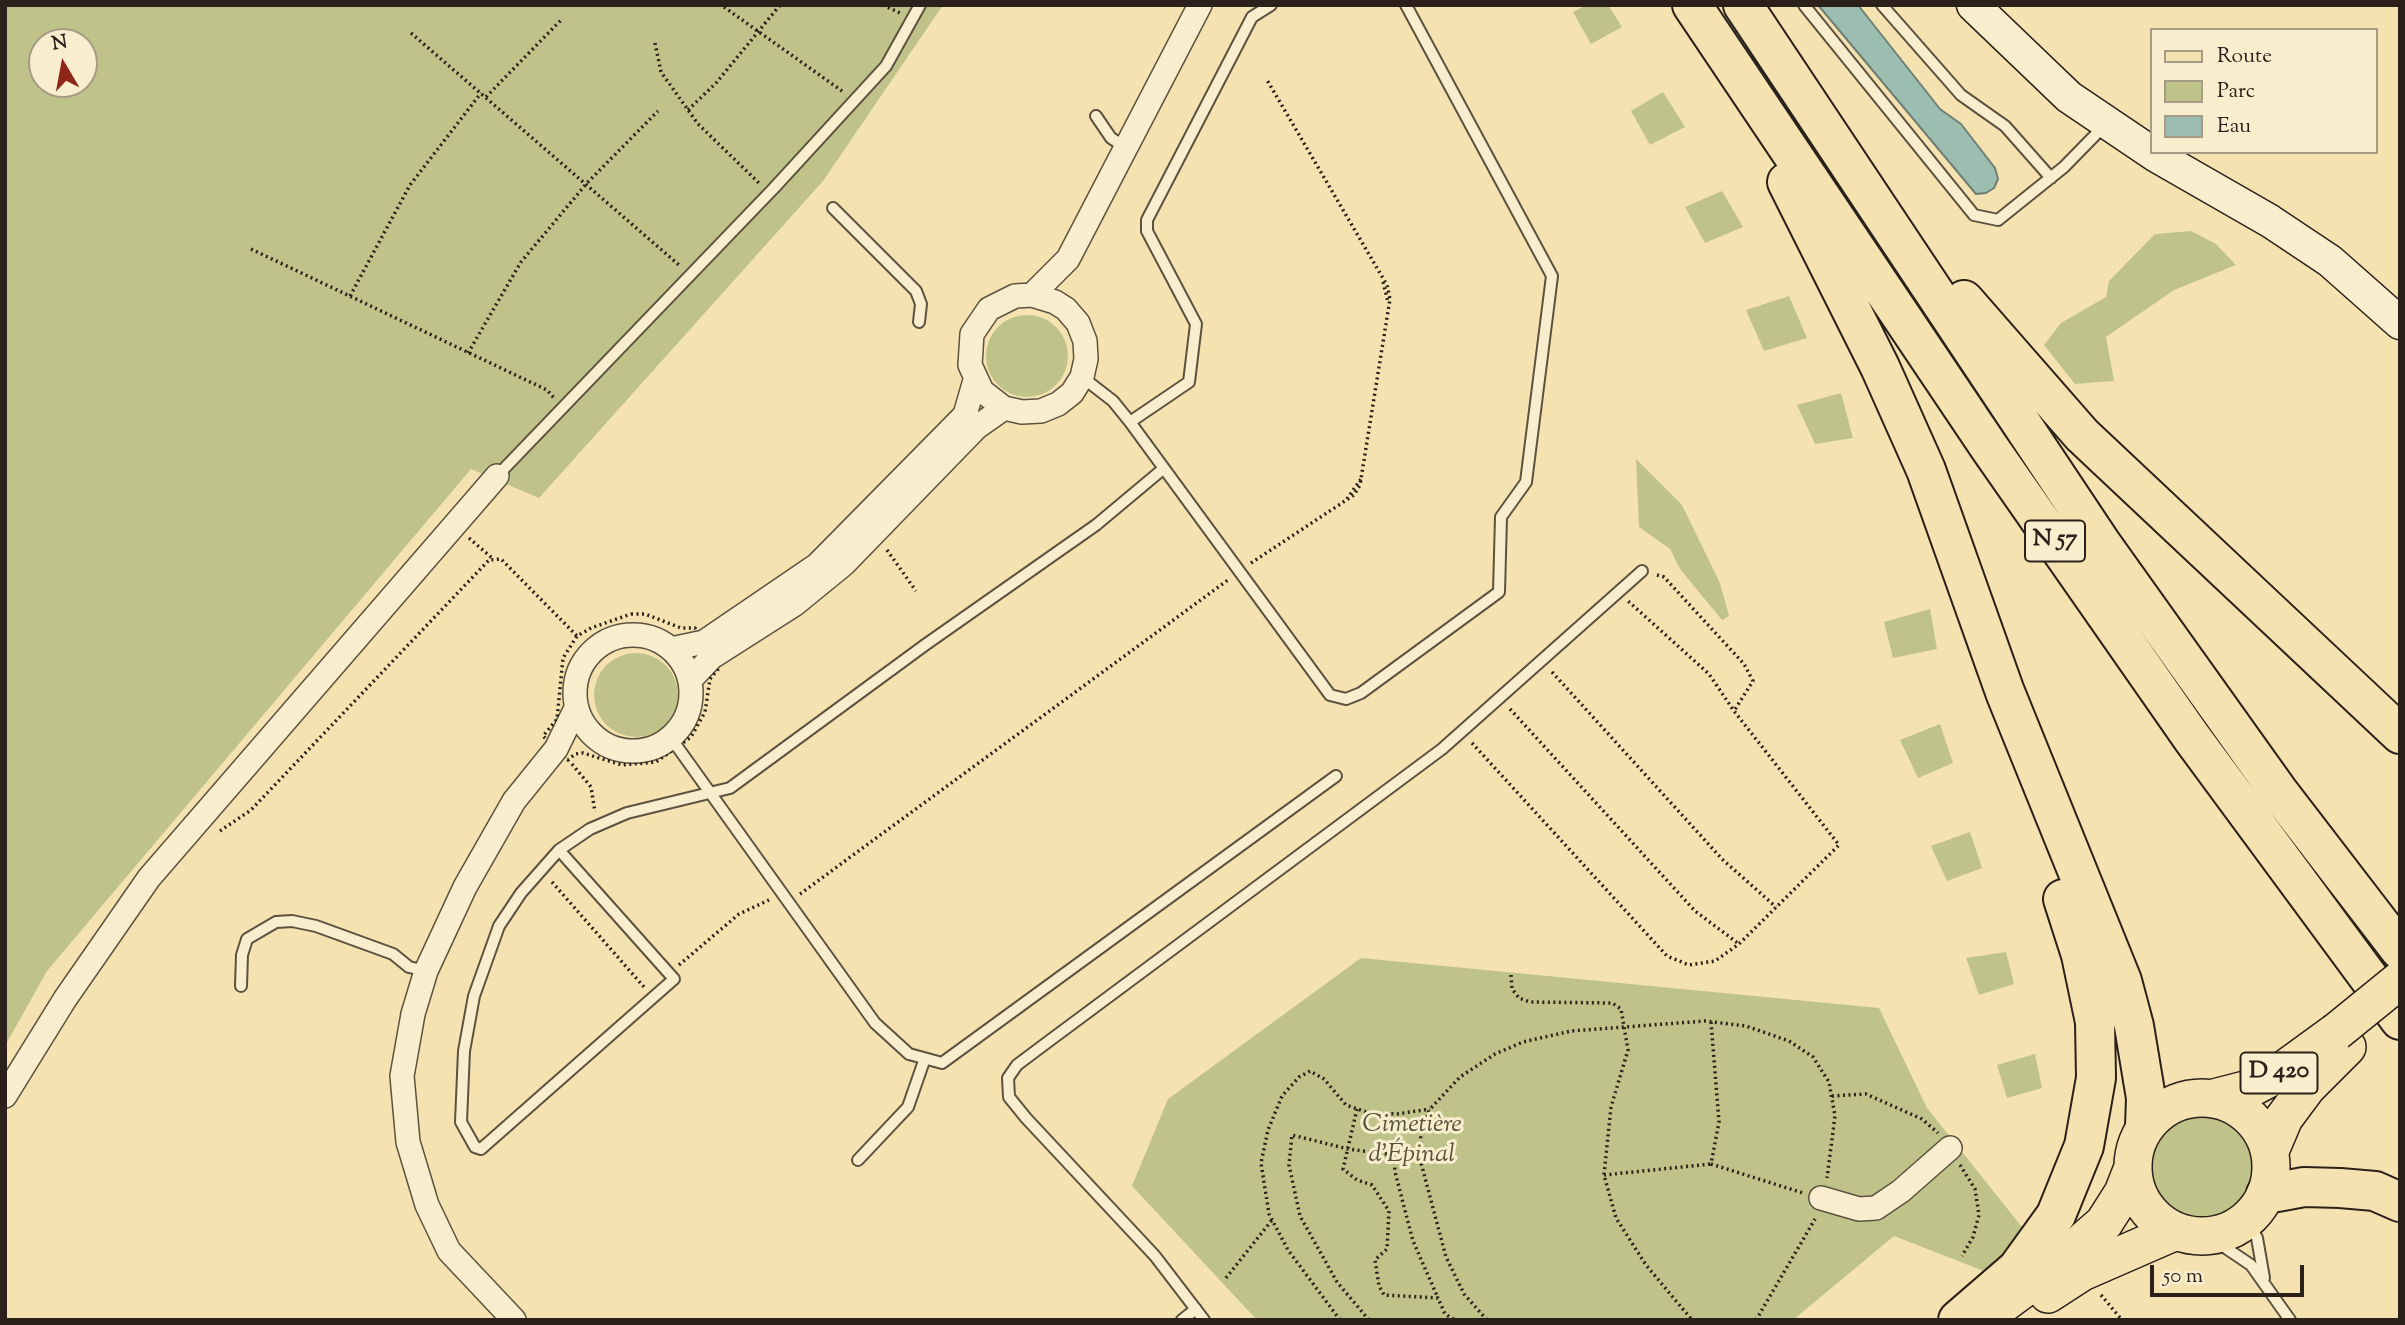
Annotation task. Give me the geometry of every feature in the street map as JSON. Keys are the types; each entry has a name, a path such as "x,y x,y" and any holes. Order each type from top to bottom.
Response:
{"highway":[{"name":"N 57","path":"1692,5 2184,727 2400,1020"},
{"name":"N 57","path":"1743,5 1861,187 2101,543 2270,781 2400,950"},
{"path":"1722,52 1880,367 1926,470 2005,692 2122,982 2134,1026 2146,1098 2145,1126"},
{"path":"1861,187 1910,234 1989,332 2082,435 2400,734"},
{"path":"1958,1320 2017,1269 2056,1215 2084,1146 2096,1078 2095,1022 2081,955 2039,824 2005,692"},
{"path":"2256,1206 2304,1187 2375,1191 2400,1202"}],"main road":[{"name":"D 420","path":"2270,1152 2284,1118 2341,1039 2400,980"},
{"name":"D 420","path":"2214,1098 2249,1089 2400,1004"},
{"path":"1982,1320 2057,1264 2104,1223 2123,1193 2132,1170 2135,1147 2145,1126 2159,1112 2176,1102 2214,1098 2233,1104 2250,1116 2262,1132 2272,1166 2256,1206 2226,1232 2192,1234 2082,1272 2009,1320"},
{"path":"2132,1170 2138,1193 2150,1213 2192,1234"}],"street":[{"path":"1032,296 1068,259 1200,5"},
{"path":"1973,5 2069,97 2150,152"},
{"path":"2154,154 2270,221 2330,261 2400,323"},
{"path":"1066,309 1068,259"},
{"path":"690,680 680,658 654,639 635,635 615,638 601,645 580,668 576,682 576,708 594,737 608,746 632,751 675,743 688,712 690,680 708,650 817,565 965,415 975,380 969,349 979,320 1002,301 1032,296 1055,302 1066,309 1078,323 1085,341 1086,359 1082,377 1072,393 1058,404 1041,411 1022,412 1004,408 992,401 975,380"},
{"path":"671,649 708,650 795,604 844,564 977,427 1004,408"},
{"path":"5,1096 65,999 149,878 497,476"},
{"path":"514,1320 449,1251 427,1205 408,1142 402,1076 414,1014 426,971 465,887 514,801 576,708"},
{"path":"551,748 594,737"},
{"path":"1821,1199 1859,1209 1876,1208 1901,1191 1950,1148"}],"lane":[{"path":"497,476 886,66 920,5"},
{"path":"1130,422 1189,382 1196,324 1147,231 1147,220 1252,17 1271,5"},
{"path":"1082,377 1113,401 1130,422 1330,695 1346,699 1361,693 1499,592 1501,517 1526,482 1552,276 1406,5"},
{"path":"1804,5 1975,215 1998,220 2051,178 2107,122"},
{"path":"1882,5 1961,95 2006,126 2051,178"},
{"path":"1096,116 1111,138 1125,147"},
{"path":"833,208 916,291 921,304 919,322"},
{"path":"559,850 674,979 481,1149 475,1147 461,1122 464,1051 474,996 499,926 521,893 559,850 597,825 627,813 730,788 925,645 1096,525 1163,469"},
{"path":"1204,1320 1155,1256 1026,1118 1009,1097 1008,1078 1017,1065 1461,731 1642,571"},
{"path":"675,743 875,1023 909,1054 923,1061 942,1063 1336,776"},
{"path":"241,986 242,955 247,939 276,922 292,920 393,954 410,967 426,971"},
{"path":"858,1160 908,1107 923,1061"},
{"path":"2256,1206 2257,1238 2264,1285"},
{"path":"2192,1234 2251,1265 2290,1320"},
{"path":"1182,1320 1196,1309"}],"path":[{"path":"688,110 716,83 780,5"},
{"path":"724,7 853,102"},
{"path":"486,97 561,20"},
{"path":"411,33 668,253 688,274"},
{"path":"654,43 662,72 698,124 769,192"},
{"path":"1239,571 1354,495 1362,477 1389,307 1387,285 1267,80"},
{"path":"350,296 410,185 481,93"},
{"path":"468,353 521,262 587,183 658,111"},
{"path":"251,249 547,390 563,406"},
{"path":"453,526 493,558 501,559 577,636"},
{"path":"884,545 916,591"},
{"path":"209,838 251,810 493,558"},
{"path":"1642,571 1664,577 1744,664 1753,681 1734,711"},
{"path":"789,903 1217,587"},
{"path":"1461,731 1667,956 1689,965 1715,961 1739,944 1839,845 1734,711 1709,674 1618,592"},
{"path":"645,614 681,628 695,628 720,667 710,679 705,712 691,737 675,743 656,762 638,765 622,765 583,753 575,754 551,748 557,719 563,658 577,636 613,619 645,614"},
{"path":"1541,660 1722,859 1776,907"},
{"path":"1499,697 1695,911 1739,944"},
{"path":"551,748 584,776 591,787 597,825"},
{"path":"545,887 551,881 653,998"},
{"path":"1511,975 1512,989 1519,998 1530,1002 1612,1003 1621,1009 1628,1050 1611,1107 1604,1175 1616,1218 1646,1265 1692,1320"},
{"path":"1711,1022 1718,1122 1711,1164"},
{"path":"1487,1320 1464,1294 1446,1258 1431,1209 1420,1159 1421,1129 1430,1110 1460,1077 1504,1049 1571,1031 1711,1022 1746,1026 1789,1041 1813,1057 1829,1082 1835,1116 1827,1179 1812,1229 1756,1320"},
{"path":"1340,1320 1288,1250 1272,1220 1261,1163 1268,1130 1282,1096 1299,1077 1310,1072 1324,1079 1346,1105 1369,1113 1397,1114 1430,1110"},
{"path":"1357,1109 1343,1169 1357,1180 1372,1185 1390,1211 1387,1249 1375,1260 1377,1279 1384,1295 1438,1298"},
{"path":"1369,1320 1337,1282 1315,1248 1297,1207 1289,1165 1290,1142 1296,1134 1348,1149 1394,1155 1398,1184 1413,1241 1445,1314 1455,1320"},
{"path":"1604,1175 1711,1164 1821,1199"},
{"path":"1226,1278 1272,1220"}],"green space":[{"path":"5,5 943,5 823,181 539,498 471,469 47,971 5,1046"},
{"path":"1586,5 1608,5 1622,27 1591,44 1573,12"},
{"path":"1663,92 1685,127 1650,145 1631,111"},
{"path":"1722,191 1743,227 1705,243 1685,207"},
{"path":"2191,231 2216,244 2236,265 2174,290 2106,337 2114,381 2075,384 2044,345 2061,323 2106,297 2109,281 2155,234"},
{"path":"1789,296 1807,338 1764,351 1746,310"},
{"path":"1027,315 1043,318 1056,327 1065,340 1068,356 1065,372 1056,385 1043,394 1027,397 1011,394 998,385 989,372 986,356 989,340 998,327 1011,318"},
{"path":"1841,393 1853,438 1815,444 1797,405"},
{"path":"1636,459 1682,505 1720,583 1729,616 1722,620 1680,569 1670,549 1639,527"},
{"path":"1930,609 1937,649 1893,658 1884,622"},
{"path":"636,653 652,656 666,665 675,679 678,695 675,711 666,725 652,734 636,737 620,734 606,725 597,711 594,695 597,679 606,665 620,656"},
{"path":"1940,724 1953,763 1918,778 1900,740"},
{"path":"1970,832 1982,868 1947,881 1931,846"},
{"path":"2006,952 2014,984 1979,995 1966,958"},
{"name":"Cimetière d'Épinal","path":"1361,958 1879,1008 1927,1108 2030,1237 1994,1275 1894,1236 1793,1320 1257,1320 1132,1186 1168,1099"},
{"path":"2035,1054 2042,1088 2007,1098 1997,1065"},
{"path":"2202,1115 2222,1119 2239,1130 2250,1147 2254,1167 2250,1187 2239,1204 2222,1215 2202,1219 2182,1215 2165,1204 2154,1187 2150,1167 2154,1147 2165,1130 2182,1119"}],"water":[{"path":"1818,5 1858,5 1940,109 1961,124 1995,168 1998,179 1994,188 1986,193 1976,194"}]}
